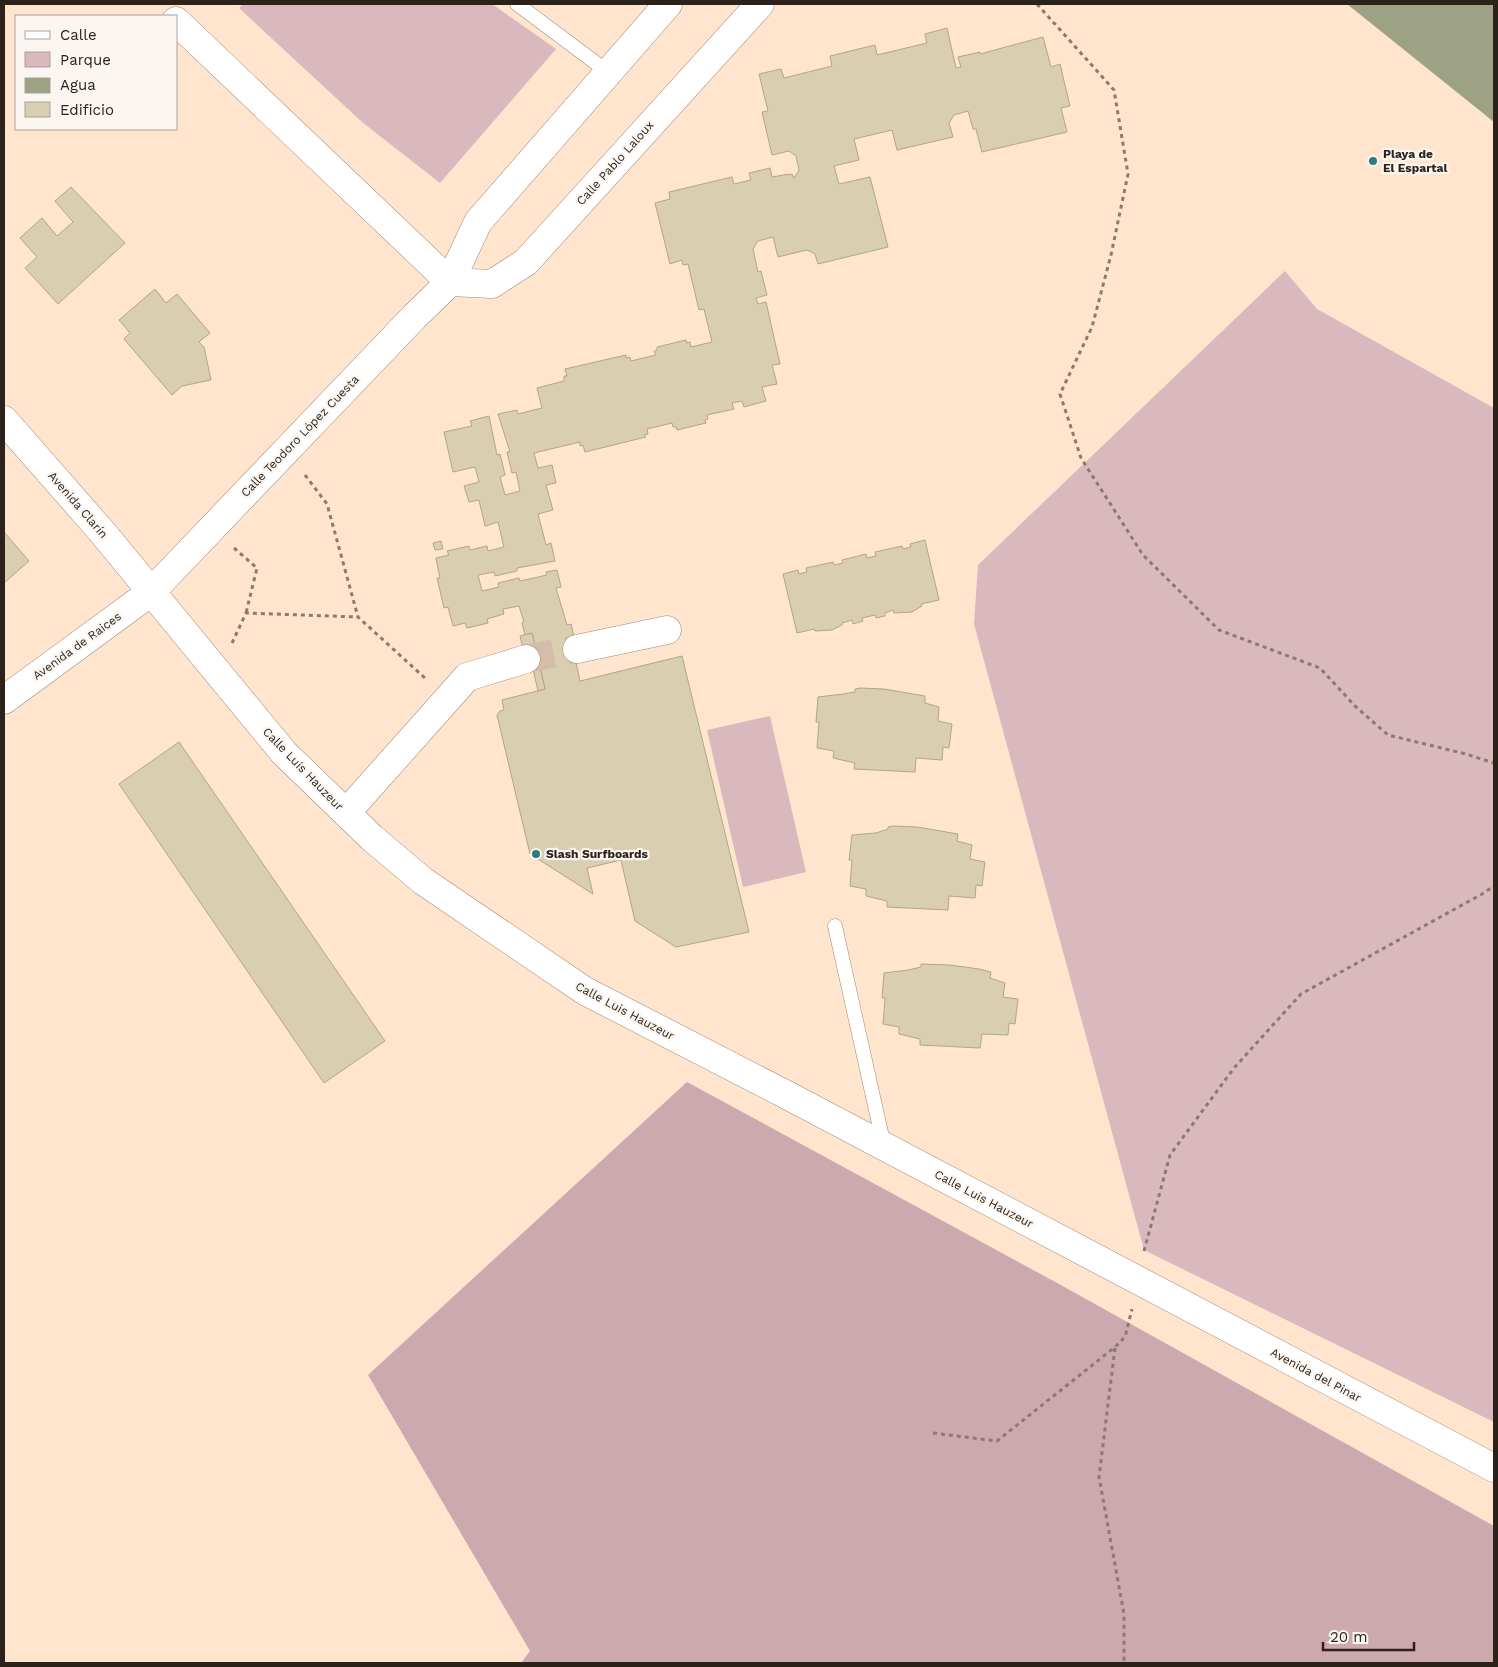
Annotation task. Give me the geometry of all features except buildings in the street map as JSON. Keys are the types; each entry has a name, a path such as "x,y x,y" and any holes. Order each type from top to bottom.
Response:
{"street":[{"path":"160,4 170,15"},
{"path":"178,24 450,282 478,222 668,4"},
{"name":"Calle Pablo Laloux","path":"450,282 492,284 526,262 760,4"},
{"name":"Calle Teodoro López Cuesta","path":"151,592 450,282"},
{"name":"Avenida Clarín","path":"4,420 103,533 151,592"},
{"name":"Calle Luis Hauzeur","path":"151,592 284,753 372,838 423,881 585,992 1138,1281"},
{"name":"Avenida de Raices","path":"4,700 151,592"},
{"path":"577,649 668,630"},
{"path":"346,813 467,677 526,659"},
{"name":"Avenida del Pinar","path":"1138,1281 1494,1468"}],"lane":[{"path":"517,4 608,72"},
{"path":"835,926 884,1147"}],"path":[{"path":"1037,4 1114,90 1128,174 1111,255 1092,327 1060,394 1081,458 1143,554 1219,630 1320,668 1355,706 1388,735 1466,754 1494,763"},
{"path":"286,450 327,504 358,617 447,700"},
{"path":"211,529 257,568 246,613 218,674"},
{"path":"246,613 358,617"},
{"path":"932,1433 997,1440 1115,1348 1125,1337 1144,1250 1170,1155 1234,1068 1301,994 1494,886"},
{"path":"1115,1348 1100,1477 1124,1614 1124,1663"}],"green space":[{"path":"243,4 492,4 556,49 440,183 362,122 239,8"},
{"path":"1285,271 1317,309 1494,408 1494,1422 1144,1250 974,624 978,565"},
{"path":"770,716 806,872 743,887 707,730"}],"shaded area":[{"path":"687,1082 1059,1284 1494,1526 1494,1663 521,1663 530,1651 368,1375"}],"water":[{"path":"1347,4 1494,4 1494,122"}],"tunnel":[{"path":"526,659 577,649"}],"place":[{"name":"Playa de El Espartal","path":"1373,161"},
{"name":"Slash Surfboards","path":"536,854"}]}
